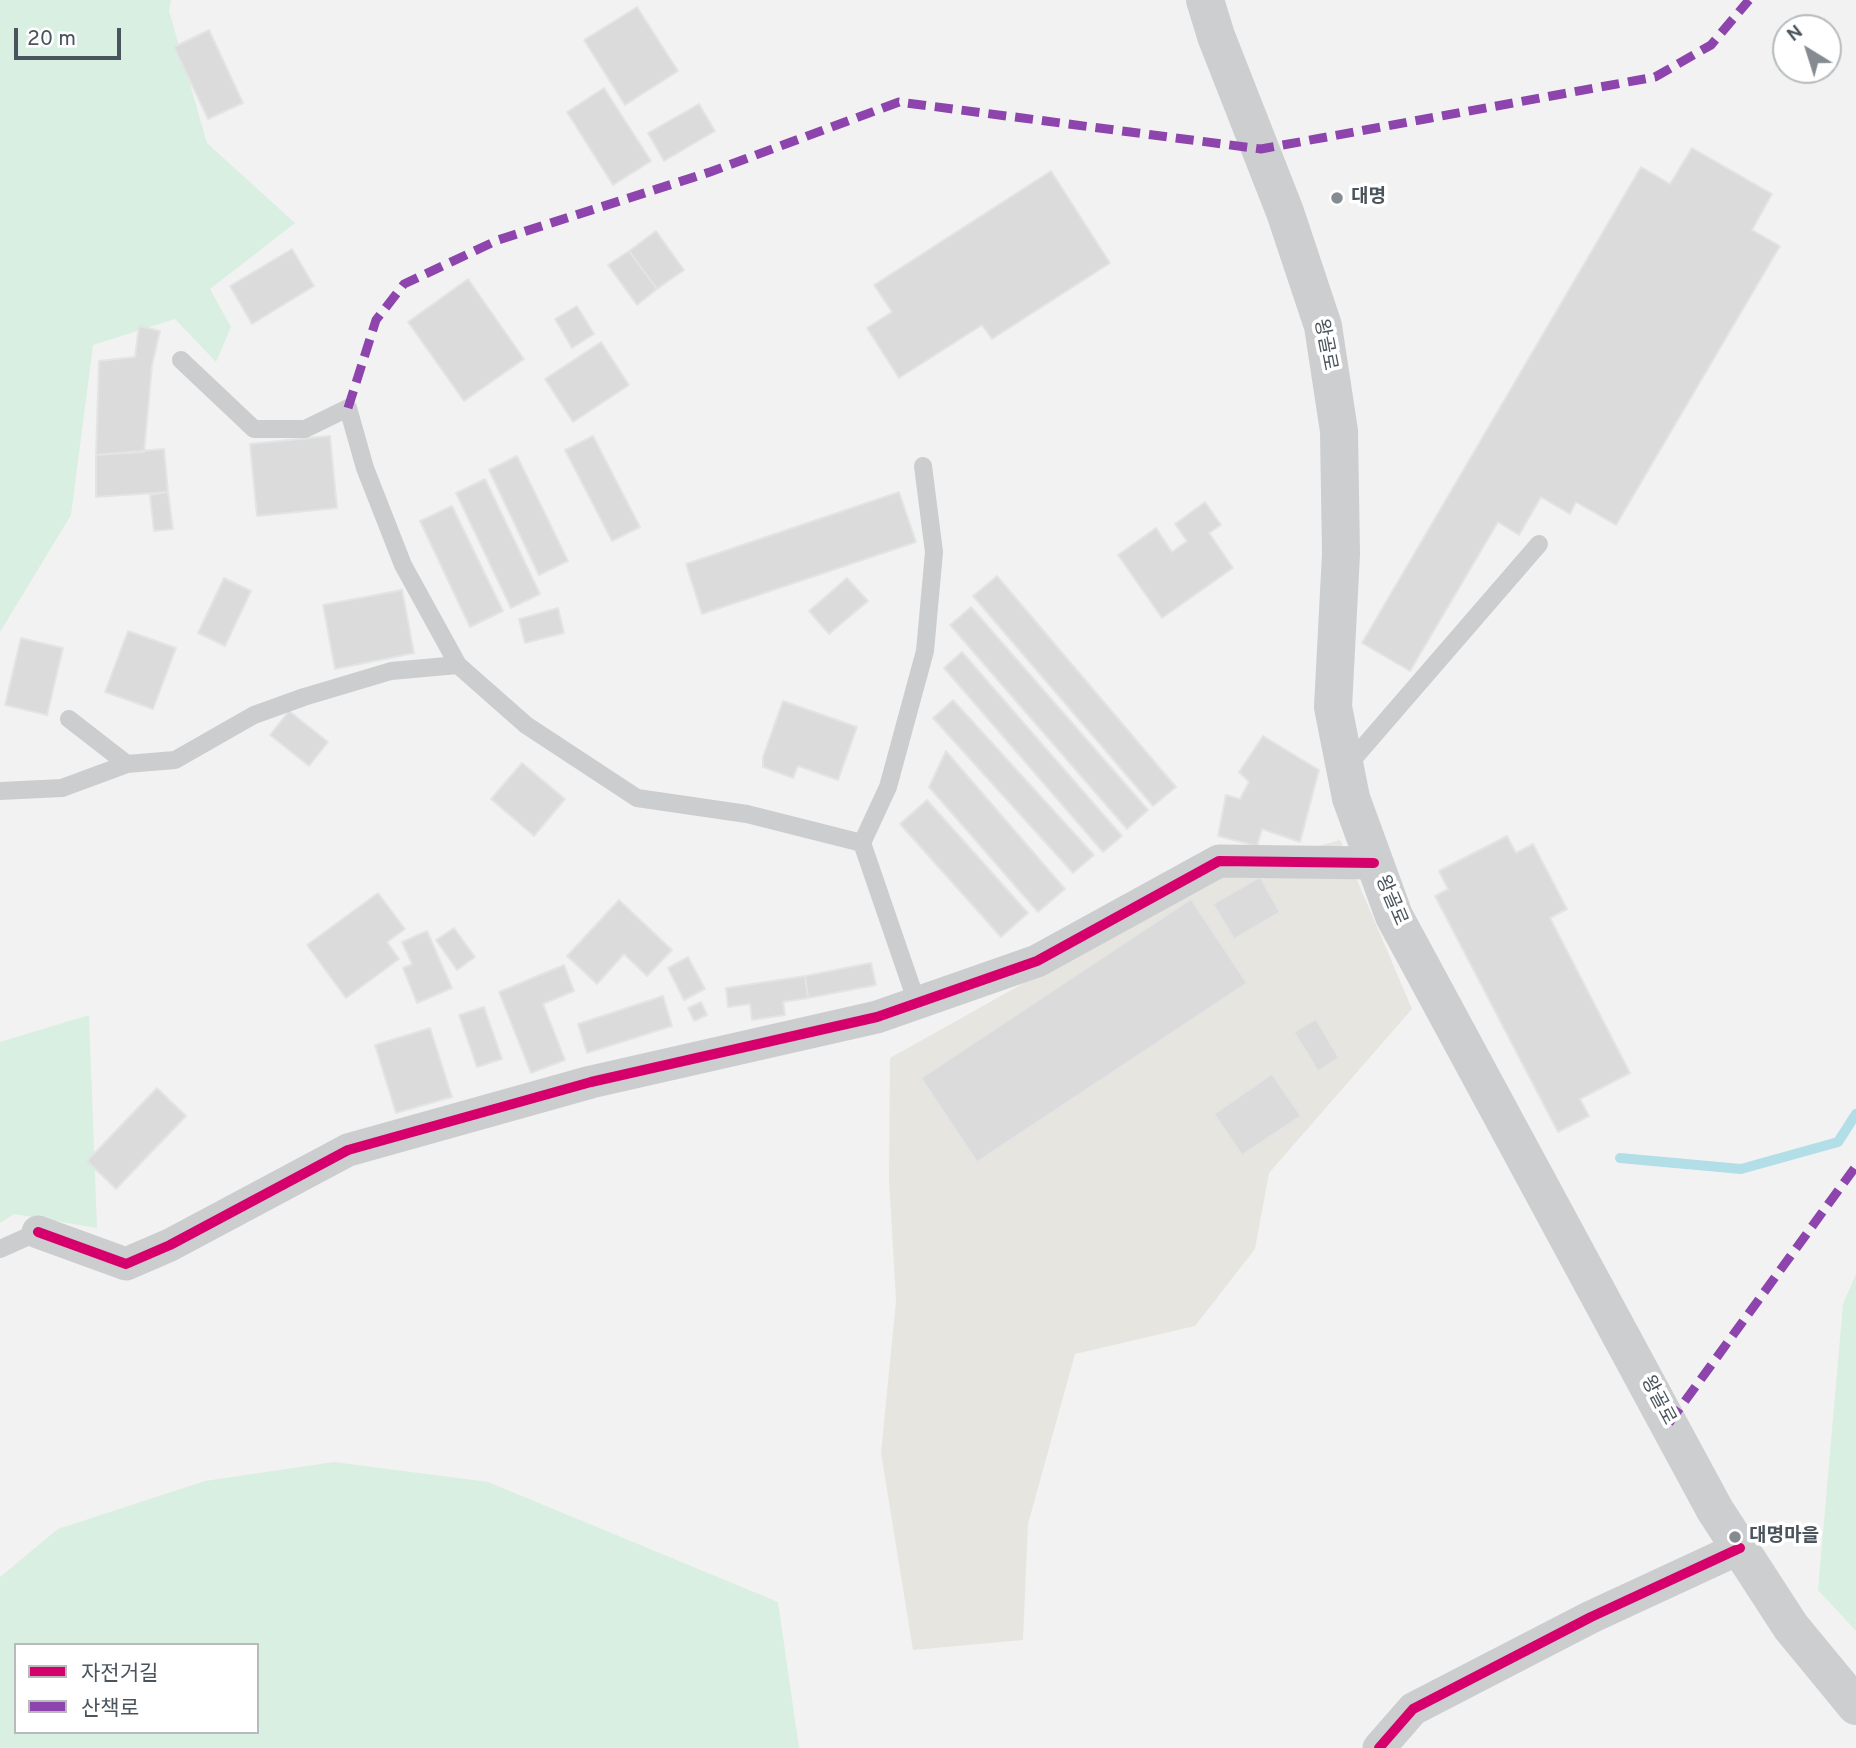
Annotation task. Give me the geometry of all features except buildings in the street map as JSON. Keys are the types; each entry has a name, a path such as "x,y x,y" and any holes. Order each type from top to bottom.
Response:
{"main road":[{"name":"왕골로","path":"1205,0 1216,36 1285,212 1322,326 1339,431 1341,554 1333,706 1350,798 1394,916 1715,1510 1791,1627 1856,1706"}],"street":[{"path":"38,1232 126,1264 170,1245 348,1150 591,1082 877,1017 1037,961 1219,861 1374,863"},
{"path":"1379,1748 1413,1709 1591,1617 1740,1548"}],"lane":[{"path":"181,360 254,429 305,429 348,408 365,468 403,565 458,665 526,724 637,798 747,814 862,843"},
{"path":"917,1003 862,843 888,787 925,651 934,552 923,466"},
{"path":"1345,769 1539,544"},
{"path":"0,790 62,788 127,764 175,760 254,715 304,697 391,671 458,665"},
{"path":"69,719 127,764"},
{"path":"0,1249 38,1232"}],"shaded area":[{"path":"1340,840 1412,1009 1269,1173 1255,1249 1195,1326 1075,1354 1028,1524 1023,1640 913,1650 881,1453 896,1301 889,1179 890,1058 1215,876"}],"green space":[{"path":"0,0 171,0 169,11 207,143 295,223 210,289 231,327 216,362 175,319 93,345 71,515 0,632"},
{"path":"89,1015 97,1228 14,1214 0,1223 0,1042"},
{"path":"1856,1274 1856,1631 1818,1590 1843,1304"},
{"path":"334,1462 488,1482 778,1602 799,1748 0,1748 0,1577 58,1529 205,1481"}],"waterway":[{"path":"1620,1158 1741,1169 1838,1142 1856,1114"}],"marked path":[{"path":"348,408 376,320 404,284 498,240 710,172 899,102 1261,149 1655,77 1711,45 1749,0"},
{"path":"1669,1423 1856,1166"}],"cycle path":[{"path":"38,1232 126,1264 170,1245 348,1150 591,1082 877,1017 1037,961 1219,861 1374,863"},
{"path":"1379,1748 1413,1709 1591,1617 1740,1548"}],"place":[{"name":"대명","path":"1337,198"},
{"name":"대명마을","path":"1735,1537"}]}
